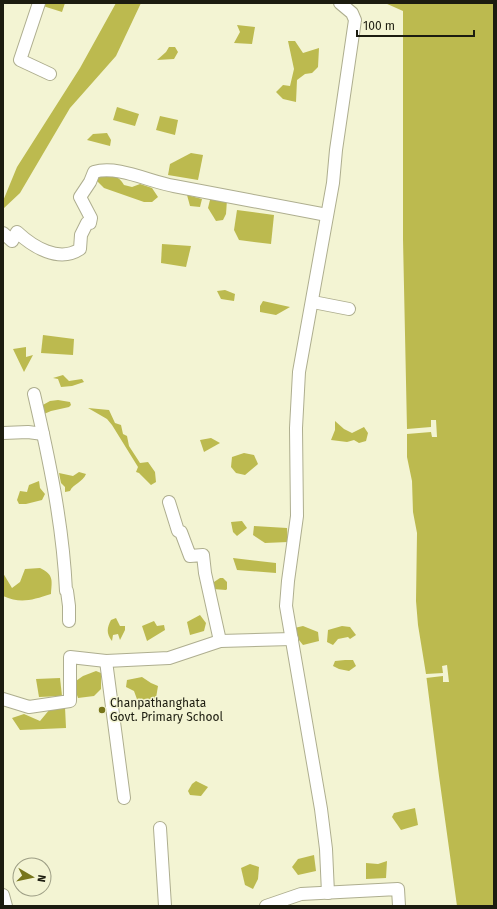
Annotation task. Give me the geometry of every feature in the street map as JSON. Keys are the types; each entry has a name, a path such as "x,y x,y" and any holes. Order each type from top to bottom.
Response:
{"street":[{"path":"39,3 20,60 50,74"},
{"path":"328,893 326,849 321,809 286,606 297,516 296,428 299,372 313,302 327,215 355,20 352,13 340,3"},
{"path":"3,233 12,241 17,232 24,240 48,253 72,254 80,249 81,235 87,223 90,223 91,218 80,197 90,182 94,172 102,170 113,170 173,186 327,215"},
{"path":"313,302 349,309"},
{"path":"34,394 43,434 62,540 66,591 69,602 69,621"},
{"path":"3,434 28,432 43,434"},
{"path":"169,502 178,531 181,532 190,556 203,555 205,573 220,641"},
{"path":"3,699 30,707 70,701 70,657 106,661 169,658 220,641 292,639"},
{"path":"106,661 124,798"},
{"path":"160,828 165,906"},
{"path":"266,906 301,894 398,889 399,906"},
{"path":"3,895 6,906"}],"shaded area":[{"path":"44,3 65,3 62,12 43,6"},
{"path":"116,3 141,3 116,56 70,108 20,193 3,209 3,201 17,167 80,68"},
{"path":"385,3 494,3 494,906 457,906 418,625 416,601 417,533 413,512 412,481 407,457 403,239 403,11"},
{"path":"237,25 255,27 252,44 234,43 240,32"},
{"path":"288,41 295,41 303,53 319,48 318,67 312,73 305,74 297,80 296,102 283,99 276,92 283,85 290,86 294,69"},
{"path":"169,47 175,47 178,52 174,59 157,60 166,52"},
{"path":"117,107 139,114 135,126 113,120"},
{"path":"160,116 178,120 175,135 156,130"},
{"path":"107,133 111,140 110,146 87,140 93,134"},
{"path":"191,153 203,155 198,180 168,175 170,164"},
{"path":"99,173 117,177 124,185 132,187 140,184 152,188 158,197 152,202 144,202 104,188 96,180"},
{"path":"187,195 202,199 200,207 190,206"},
{"path":"211,196 227,200 226,214 223,220 216,221 208,208"},
{"path":"237,210 274,215 271,244 239,240 234,230"},
{"path":"162,244 191,246 186,267 161,263"},
{"path":"225,290 235,294 234,301 221,299 217,291"},
{"path":"263,301 290,307 276,315 260,312 260,306"},
{"path":"43,335 74,339 73,355 41,353"},
{"path":"26,347 26,357 33,355 24,372 13,349"},
{"path":"63,375 69,381 82,379 84,382 72,386 61,387 58,379 53,378"},
{"path":"58,400 70,402 71,405 69,407 44,414 41,406 50,401"},
{"path":"88,408 109,410 115,423 121,425 123,434 127,436 129,446 140,463 148,462 155,472 156,482 151,485 139,473 136,472 138,467 112,425 107,419"},
{"path":"335,421 344,429 352,433 364,427 368,433 366,441 359,443 354,440 347,442 331,440 335,430"},
{"path":"211,438 220,443 204,452 200,440"},
{"path":"244,453 254,455 258,464 245,475 236,473 231,467 232,457"},
{"path":"79,472 86,474 85,477 70,491 65,492 65,487 61,483 59,473 73,476"},
{"path":"39,481 40,488 45,494 42,500 19,504 17,500 20,491 27,492 29,485"},
{"path":"242,521 247,528 237,536 233,532 231,522"},
{"path":"254,526 287,528 288,542 265,543 253,535"},
{"path":"233,558 276,563 276,573 237,570"},
{"path":"40,568 48,573 51,578 51,594 27,600 15,600 3,596 3,573 12,588 20,582 25,569"},
{"path":"220,578 223,578 227,582 226,590 213,589 211,584"},
{"path":"200,615 206,623 204,631 190,635 187,622"},
{"path":"116,618 120,626 125,626 125,630 120,640 118,634 113,635 112,641 108,633 108,628 111,620"},
{"path":"154,621 157,626 164,625 165,630 147,641 142,626"},
{"path":"303,626 318,632 319,641 303,645 290,629"},
{"path":"342,626 350,627 356,635 350,639 348,637 338,639 333,645 327,642 328,630"},
{"path":"353,660 356,666 349,671 333,666 335,661"},
{"path":"96,671 101,673 101,689 94,696 78,698 73,683 83,676"},
{"path":"142,677 158,686 156,698 143,704 138,702 134,691 126,687 127,680"},
{"path":"60,678 62,696 39,697 36,679"},
{"path":"65,707 66,728 20,730 12,718 24,714 40,721 50,709"},
{"path":"196,781 208,787 201,796 190,795 188,791 192,784"},
{"path":"415,808 418,825 401,830 392,817 394,813"},
{"path":"314,855 316,871 298,875 292,867 298,859"},
{"path":"387,861 386,878 366,879 366,863 378,864"},
{"path":"250,864 259,867 258,879 253,889 245,885 241,868"}],"pier":[{"path":"431,420 436,420 437,437 432,437 431,432 407,434 407,429 431,427"},
{"path":"447,665 449,682 443,682 443,676 426,678 426,674 443,673 442,666"}],"place":[{"name":"Chanpathanghata Govt. Primary School","path":"102,710"}]}
